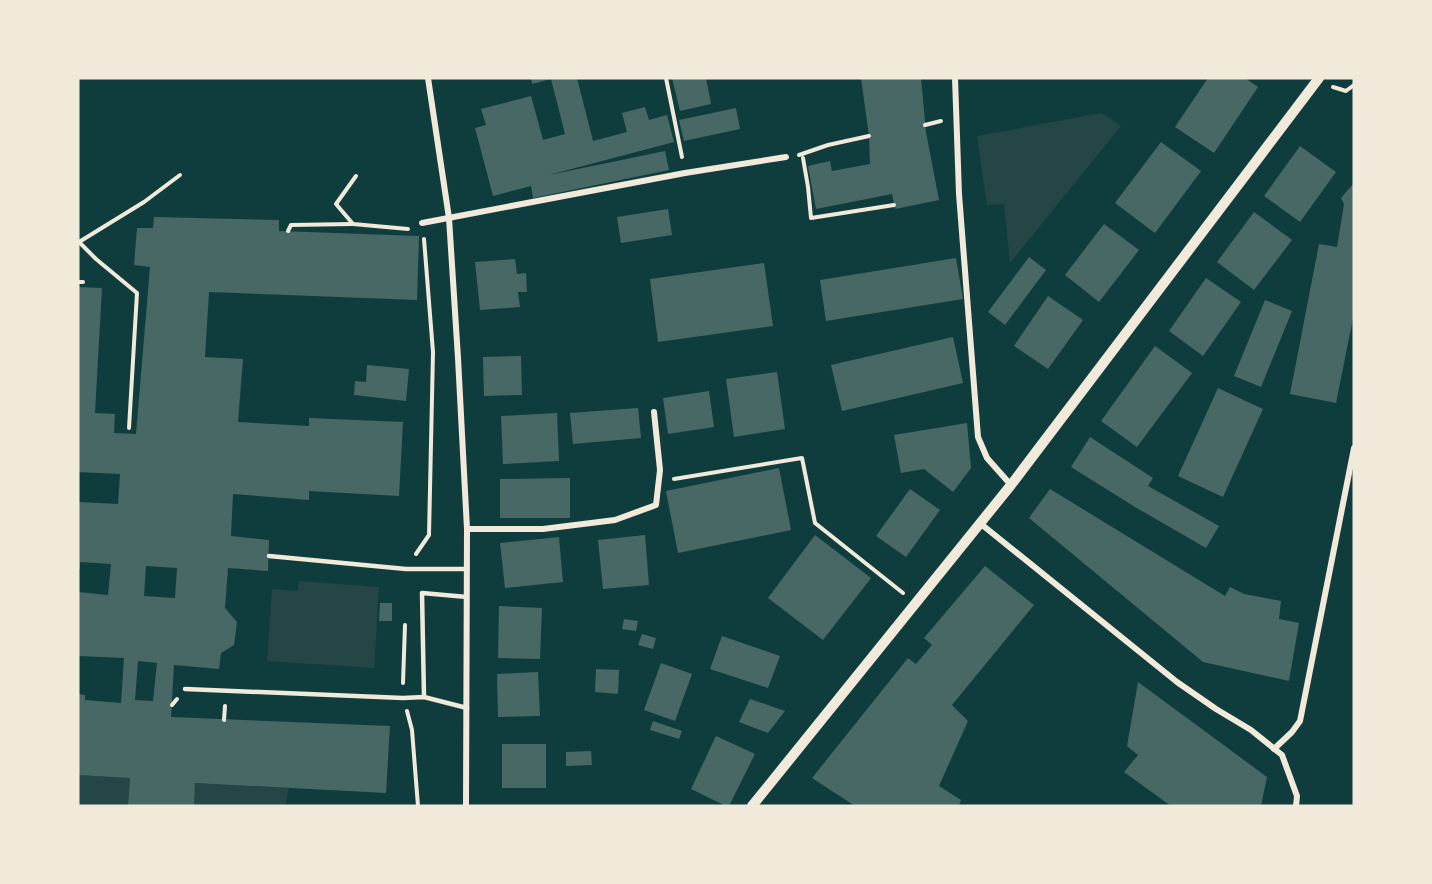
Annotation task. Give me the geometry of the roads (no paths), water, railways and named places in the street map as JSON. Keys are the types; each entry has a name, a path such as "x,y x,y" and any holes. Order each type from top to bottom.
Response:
{"street":[{"path":"428,78 448,218 467,529 466,806"},
{"path":"955,78 959,194 978,437 987,458 1011,485"},
{"path":"757,804 915,603 981,524 1319,78"},
{"path":"423,226 448,218 685,172 786,157"},
{"path":"467,529 543,529 615,520 656,505 660,470 654,412"},
{"path":"1274,749 1300,721 1354,448"},
{"path":"981,524 1177,682 1251,730 1282,755 1297,796 1296,806"}],"lane":[{"path":"269,556 406,569 467,569"},
{"path":"424,697 422,593 467,597"},
{"path":"185,689 424,697 467,708"}]}
